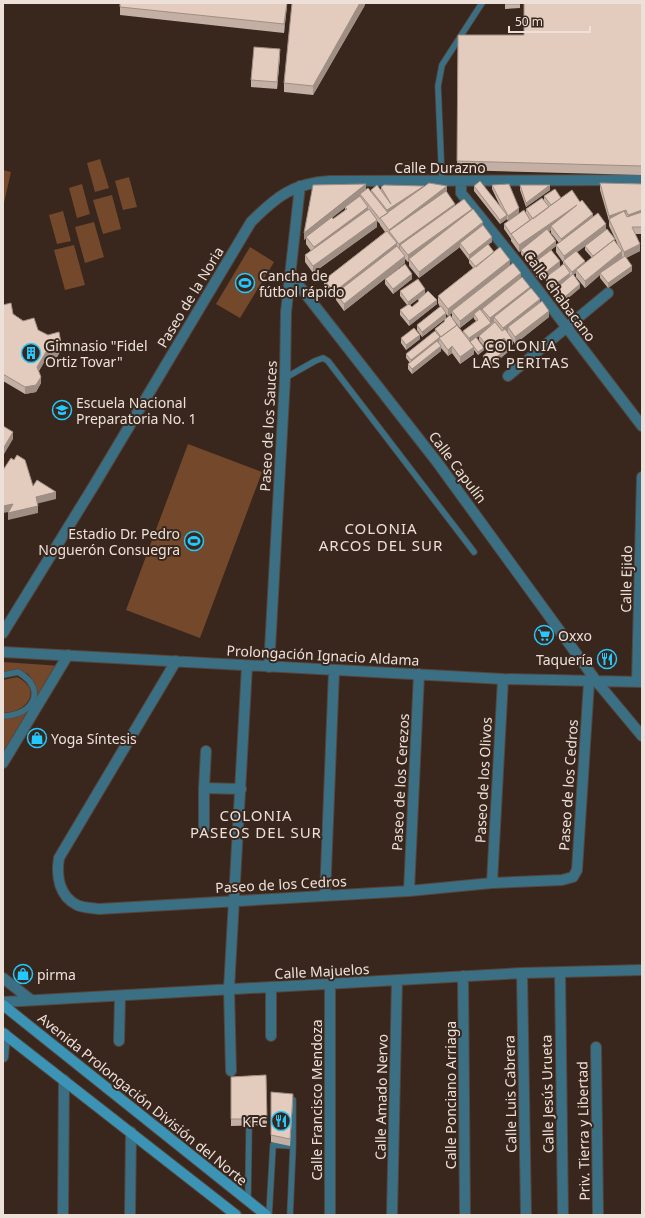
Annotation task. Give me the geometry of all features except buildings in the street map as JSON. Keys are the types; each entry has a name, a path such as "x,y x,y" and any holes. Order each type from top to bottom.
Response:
{"main road":[{"name":"Avenida Prolongación División del Norte","path":"3,1005 268,1215"},
{"path":"4,1033 236,1215"}],"street":[{"name":"Calle Durazno","path":"251,222 272,201 286,192 314,182 642,180"},
{"name":"Calle Chabacano","path":"461,181 461,193 516,267 566,326 642,426"},
{"name":"Paseo de los Sauces","path":"269,667 285,378 286,312 300,186"},
{"name":"Paseo de la Noria","path":"3,633 93,487 251,222"},
{"name":"Calle Capulín","path":"290,274 437,462 593,682 642,736"},
{"path":"508,376 566,326 608,293"},
{"name":"Calle Ejido","path":"640,682 642,477"},
{"name":"Prolongación Ignacio Aldama","path":"3,652 503,679 640,682"},
{"path":"3,763 68,655"},
{"name":"Paseo de los Cedros","path":"176,661 67,842 59,858 58,881 66,894 78,906 100,909 325,896 409,891 492,883 562,880 573,877 577,870 593,682"},
{"path":"231,1070 229,989 247,666"},
{"path":"325,896 334,670"},
{"name":"Paseo de los Cerezos","path":"409,891 419,674"},
{"name":"Paseo de los Olivos","path":"492,883 503,679"},
{"path":"204,830 206,751"},
{"path":"204,788 241,789"},
{"name":"Calle Majuelos","path":"3,1002 229,989 330,985 522,972 642,970"},
{"name":"Calle Luis Cabrera","path":"522,972 526,1215"},
{"name":"Calle Jesús Urueta","path":"560,972 563,1215"},
{"name":"Calle Ponciano Arriaga","path":"463,976 465,1215"},
{"path":"3,978 31,1000"},
{"name":"Calle Amado Nervo","path":"392,1215 397,980"},
{"name":"Calle Francisco Mendoza","path":"330,985 330,1215"},
{"path":"271,988 271,1036"},
{"path":"119,1041 120,996"},
{"path":"3,1058 4,1033"},
{"name":"Priv. Tierra y Libertad","path":"596,1047 598,1215"},
{"path":"63,1215 64,1080"},
{"path":"130,1215 131,1132"}],"lane":[{"path":"442,181 438,86 442,65 482,3"},
{"path":"285,378 315,361 323,358 328,361 474,552"},
{"path":"3,675 18,672 31,682 35,692 34,700 29,707 18,714 3,716"},
{"path":"290,1215 293,1100"},
{"path":"248,1200 249,1126"},
{"path":"268,1215 272,1145 293,1146"}],"shaded area":[{"path":"100,159 109,188 95,192 87,163"},
{"path":"3,170 11,172 3,207"},
{"path":"129,177 137,207 123,210 115,181"},
{"path":"82,184 90,214 77,218 69,188"},
{"path":"112,195 121,229 103,234 93,200"},
{"path":"63,211 71,241 57,244 49,215"},
{"path":"94,222 104,257 85,263 75,227"},
{"path":"74,245 85,285 65,290 54,250"},
{"name":"Cancha de fútbol rápido","path":"250,247 274,262 240,318 216,304"},
{"name":"Estadio Dr. Pedro Noguerón Consuegra","path":"188,444 262,472 200,638 126,610"},
{"path":"3,662 61,666 3,760 3,719 27,711 36,692 34,682 28,674 18,670 3,674"},
{"path":"17,677 25,682 29,688 29,700 19,709 3,713 3,680"}],"place":[{"name":"Cancha de fútbol rápido","path":"245,283"},
{"name":"Gimnasio \"Fidel Ortiz Tovar\"","path":"31,353"},
{"name":"Escuela Nacional Preparatoria No. 1","path":"62,410"},
{"name":"Estadio Dr. Pedro Noguerón Consuegra","path":"194,541"},
{"name":"Oxxo","path":"544,635"},
{"name":"Taquería","path":"607,659"},
{"name":"Yoga Síntesis","path":"37,738"},
{"name":"pirma","path":"23,974"},
{"name":"KFC","path":"281,1121"}],"district":[{"name":"COLONIA LAS PERITAS","path":"521,354"},
{"name":"COLONIA ARCOS DEL SUR","path":"381,536"},
{"name":"COLONIA PASEOS DEL SUR","path":"256,824"}]}
